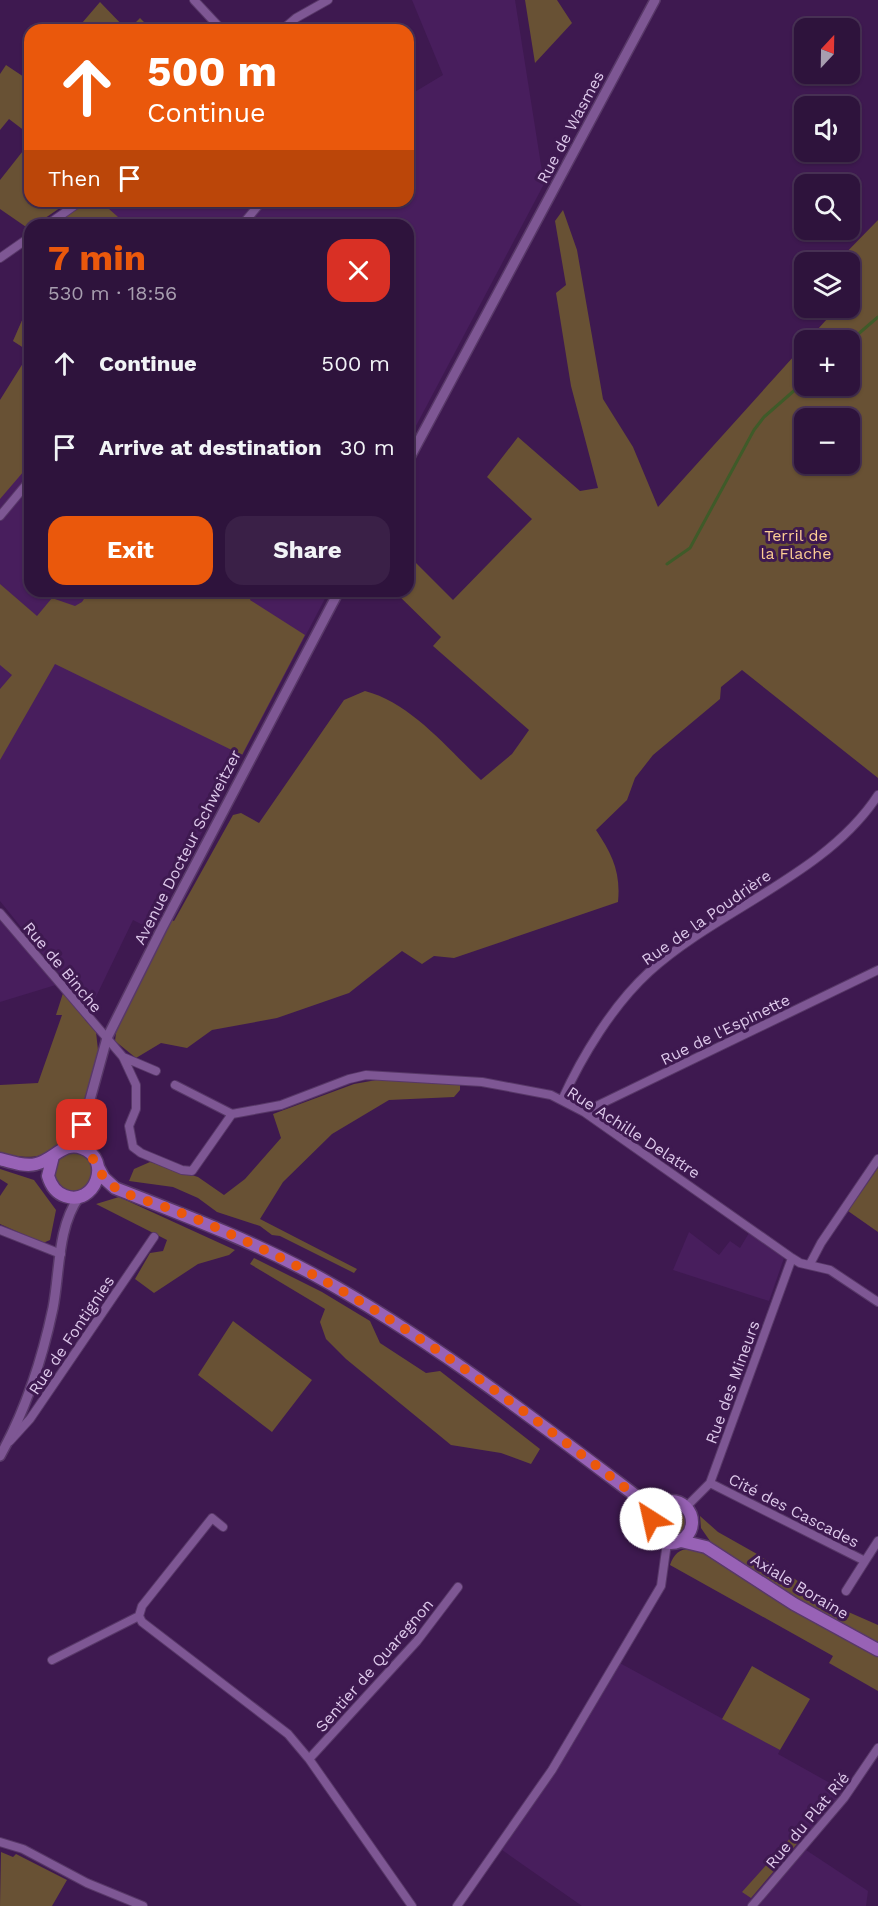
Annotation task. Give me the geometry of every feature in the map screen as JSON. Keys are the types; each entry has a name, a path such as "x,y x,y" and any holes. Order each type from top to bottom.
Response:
{"main road":[{"path":"21,1164 36,1164 67,1147 82,1148 96,1162 104,1178 115,1188 233,1236 340,1289 438,1351 640,1499 651,1519 655,1536 667,1543 681,1542 706,1547"},
{"path":"53,1187 48,1169 57,1153"},
{"path":"0,1159 21,1164 41,1174 53,1187 70,1198 79,1197 93,1189 115,1188"},
{"path":"93,1189 97,1182 96,1162"},
{"path":"640,1499 676,1502 686,1507 690,1512 692,1526 706,1547"},
{"path":"651,1519 656,1509 665,1502"},
{"path":"681,1542 692,1526"},
{"name":"Axiale Boraine","path":"706,1547 795,1604 878,1650"}],"street":[{"path":"194,0 216,24"},
{"path":"289,24 328,0"},
{"name":"Rue de Wasmes","path":"414,450 655,0"},
{"path":"56,219 72,207"},
{"path":"247,219 257,207"},
{"path":"0,258 24,241"},
{"path":"0,516 24,487"},
{"name":"Avenue Docteur Schweitzer","path":"82,1125 107,1038 155,940 336,597"},
{"name":"Rue de la Poudrière","path":"562,1100 585,1054 648,972 694,938 834,844 870,807 878,795"},
{"name":"Rue de Binche","path":"0,913 107,1038"},
{"name":"Rue de l'Espinette","path":"584,1112 878,970"},
{"path":"107,1038 123,1057 136,1085 136,1109 129,1126 133,1147 141,1153 182,1170 192,1171 232,1114 175,1085"},
{"path":"123,1057 156,1071"},
{"name":"Rue Achille Delattre","path":"232,1114 281,1105 349,1078 382,1074 482,1082 562,1100 584,1112 792,1258 800,1263 810,1264 842,1276 878,1302"},
{"path":"57,1153 72,1141 82,1125"},
{"path":"82,1125 84,1141 96,1162"},
{"path":"810,1264 821,1243 878,1159"},
{"path":"0,1456 39,1365 53,1306 67,1215 64,1202 53,1187"},
{"path":"67,1215 79,1197"},
{"path":"0,1230 61,1254"},
{"name":"Rue de Fontignies","path":"6,1445 30,1419 154,1237"},
{"name":"Rue des Mineurs","path":"686,1507 710,1483 792,1258"},
{"name":"Cité des Cascades","path":"710,1483 865,1561"},
{"path":"52,1660 141,1619 142,1606 212,1518 223,1527"},
{"name":"Cité des Cascades","path":"846,1591 878,1541"},
{"path":"457,1906 552,1770 661,1586 667,1543"},
{"name":"Sentier de Quaregnon","path":"309,1759 417,1641 458,1587"},
{"name":"Sentier de Quaregnon","path":"141,1619 288,1734 309,1759 412,1906"},
{"name":"Rue du Plat Rié","path":"752,1906 844,1798 878,1748"},
{"path":"0,1842 23,1849 87,1883 143,1906"}],"shaded area":[{"path":"412,0 515,0 544,184 414,430 414,219 61,219 78,207 414,207 414,92 443,75"},
{"path":"24,316 24,348 13,341"},
{"path":"24,362 24,597 326,597 151,929 133,920 91,1007 53,967 0,901 0,400"},
{"path":"0,913 59,984 0,1002"},
{"path":"689,1232 719,1255 730,1241 740,1248 749,1233 784,1258 769,1301 673,1270"},
{"path":"616,1661 780,1750 778,1754 846,1792 749,1906 582,1906 502,1850 542,1790"},
{"path":"806,1850 868,1891 866,1906 757,1906"}],"green space":[{"path":"525,0 557,0 572,23 535,63"},
{"path":"100,2 121,24 81,24"},
{"path":"140,18 146,24 134,24"},
{"path":"6,65 24,77 24,130 9,119 0,130 0,74"},
{"path":"24,150 24,207 61,207 44,219 24,219 24,226 0,209 0,180"},
{"path":"78,207 107,207 120,219 61,219"},
{"name":"Terril de la Flache","path":"563,210 577,250 603,399 633,447 658,507 794,356 794,396 860,396 860,330 817,330 826,318 860,318 860,252 847,252 878,220 878,778 742,670 721,687 720,699 653,755 635,778 627,800 596,830 607,847 617,872 618,902 454,958 434,956 422,964 402,951 349,993 277,1018 212,1030 187,1048 161,1043 136,1058 115,1041 116,1033 167,918 174,921 233,815 241,813 259,823 344,700 365,691 398,705 428,728 481,780 512,754 529,730 433,646 441,637 400,597 414,597 414,561 453,600 532,519 487,477 518,437 580,491 598,488 571,386 556,293 566,285 555,221"},
{"path":"24,316 24,348 13,341"},
{"path":"24,362 24,471 0,499 0,400"},
{"path":"0,584 37,616 52,598 75,606 85,597 251,597 250,600 305,635 242,755 55,664 0,760 0,689 12,675 0,665"},
{"path":"64,990 87,1016 85,1020 96,1032 98,1050 103,1053 83,1125 77,1127 58,1145 43,1154 25,1157 0,1153 0,1085 38,1083 62,1015 56,1015"},
{"path":"382,1079 460,1084 460,1090 454,1097 389,1100 332,1134 283,1182 260,1219 357,1269 354,1273 280,1236 272,1235 260,1226 217,1212 198,1198 173,1187 129,1181 134,1169 150,1162 198,1177 224,1195 245,1179 281,1138 273,1114 354,1084"},
{"path":"73,1152 87,1158 93,1172 87,1186 73,1192 59,1186 53,1172 59,1158"},
{"path":"878,1168 878,1232 848,1211"},
{"path":"0,1169 34,1180 56,1210 50,1240 43,1243 0,1224 0,1196 8,1184 0,1179"},
{"path":"119,1197 235,1250 229,1255 198,1264 154,1293 135,1279 150,1253 163,1251 167,1240 96,1204"},
{"path":"254,1258 322,1292 370,1321 380,1343 426,1373 440,1371 540,1449 531,1464 501,1453 451,1445 346,1359 326,1339 320,1322 325,1309 250,1264"},
{"path":"233,1321 312,1380 272,1432 198,1375"},
{"path":"672,1507 683,1512 688,1523 683,1534 672,1539 661,1534 656,1523 661,1512"},
{"path":"700,1516 718,1532 757,1554 837,1607 878,1625 878,1691 829,1663 833,1656 670,1565 679,1552 692,1549 703,1552 710,1541 701,1528"},
{"path":"752,1666 810,1699 780,1750 722,1719"},
{"path":"801,1826 807,1832 751,1898 742,1892"},
{"path":"1,1852 13,1857 16,1854 67,1880 52,1906 0,1906"}],"waterway":[{"path":"860,333 878,317"},
{"path":"667,564 690,548 754,430 764,417 794,391"}],"route":[{"path":"82,1125 86,1146 104,1178 115,1188 224,1231 340,1289 438,1351 541,1424 640,1499 649,1511 651,1519"}]}
